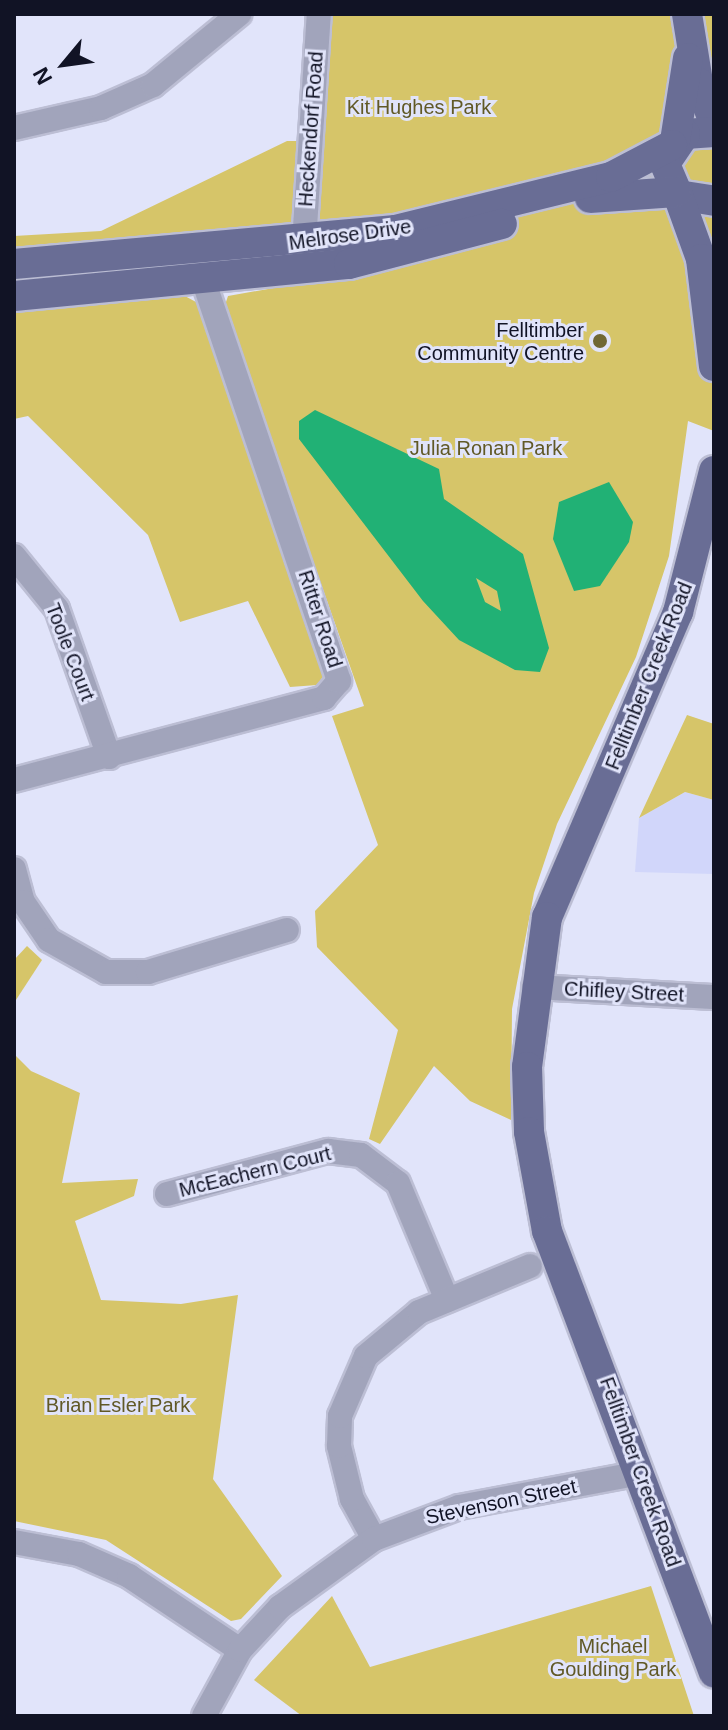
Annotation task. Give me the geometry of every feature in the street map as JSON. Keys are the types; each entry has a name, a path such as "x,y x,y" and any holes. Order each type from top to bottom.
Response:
{"main road":[{"path":"687,14 690,49 714,122"},
{"path":"690,49 674,143 665,164 701,259 714,366"},
{"name":"Melrose Drive","path":"304,256 621,174 696,130 714,132"},
{"name":"Melrose Drive","path":"14,264 198,263 304,256 401,255 586,199 677,193 714,201"},
{"name":"Melrose Drive","path":"14,296 198,263"},
{"name":"Felltimber Creek Road","path":"714,471 678,612 547,917 542,988 546,1133 567,1271 714,1672"}],"street":[{"path":"14,128 101,108 153,85 239,14"},
{"name":"Heckendorf Road","path":"304,256 319,14"},
{"name":"Ritter Road","path":"14,780 324,698 339,681 198,263"},
{"name":"Toole Court","path":"14,556 57,609 109,757"},
{"path":"14,869 23,902 49,940 106,972 148,972 287,930"},
{"name":"Chifley Street","path":"542,988 714,997"},
{"name":"McEachern Court","path":"167,1194 328,1151 361,1155 398,1183 447,1300"},
{"path":"374,1539 343,1475 340,1416 374,1347 391,1330 447,1300 530,1266"},
{"name":"Stevenson Street","path":"204,1716 240,1650 309,1582 374,1539 459,1507 641,1473"},
{"path":"14,1542 79,1554 129,1576 240,1650"}],"shaded area":[{"path":"315,410 439,469 444,499 523,554 549,648 540,672 515,670 459,640 423,601 299,439 299,421","holes":["476,578 497,591 501,611 485,602"]},
{"path":"609,482 633,522 629,542 600,586 574,591 553,539 559,502"},
{"path":"685,792 714,800 714,874 635,872 639,818"}],"green space":[{"path":"331,14 714,14 714,431 688,421 669,556 636,657 557,824 534,893 512,1009 511,1120 470,1101 434,1066 380,1144 369,1139 398,1030 317,947 315,911 378,845 332,716 364,706 224,308 228,296 285,286 183,295 196,302 212,337 329,669 317,685 290,687 248,601 180,622 148,535 28,416 14,419 14,236 101,231 287,141 322,141"},
{"path":"687,715 714,724 714,800 685,792 639,818"},
{"path":"27,946 42,960 14,1003 14,960"},
{"name":"Brian Esler Park","path":"14,1054 31,1071 80,1093 62,1183 138,1179 134,1196 75,1221 101,1300 181,1304 238,1295 213,1479 282,1576 241,1619 231,1621 106,1540 14,1521"},
{"name":"Michael Goulding Park","path":"651,1586 694,1716 302,1716 254,1680 332,1596 370,1667"}],"place":[{"name":"Felltimber Community Centre","path":"600,341"}],"park label":[{"name":"Kit Hughes Park","path":"419,107"},
{"name":"Julia Ronan Park","path":"486,448"}]}
